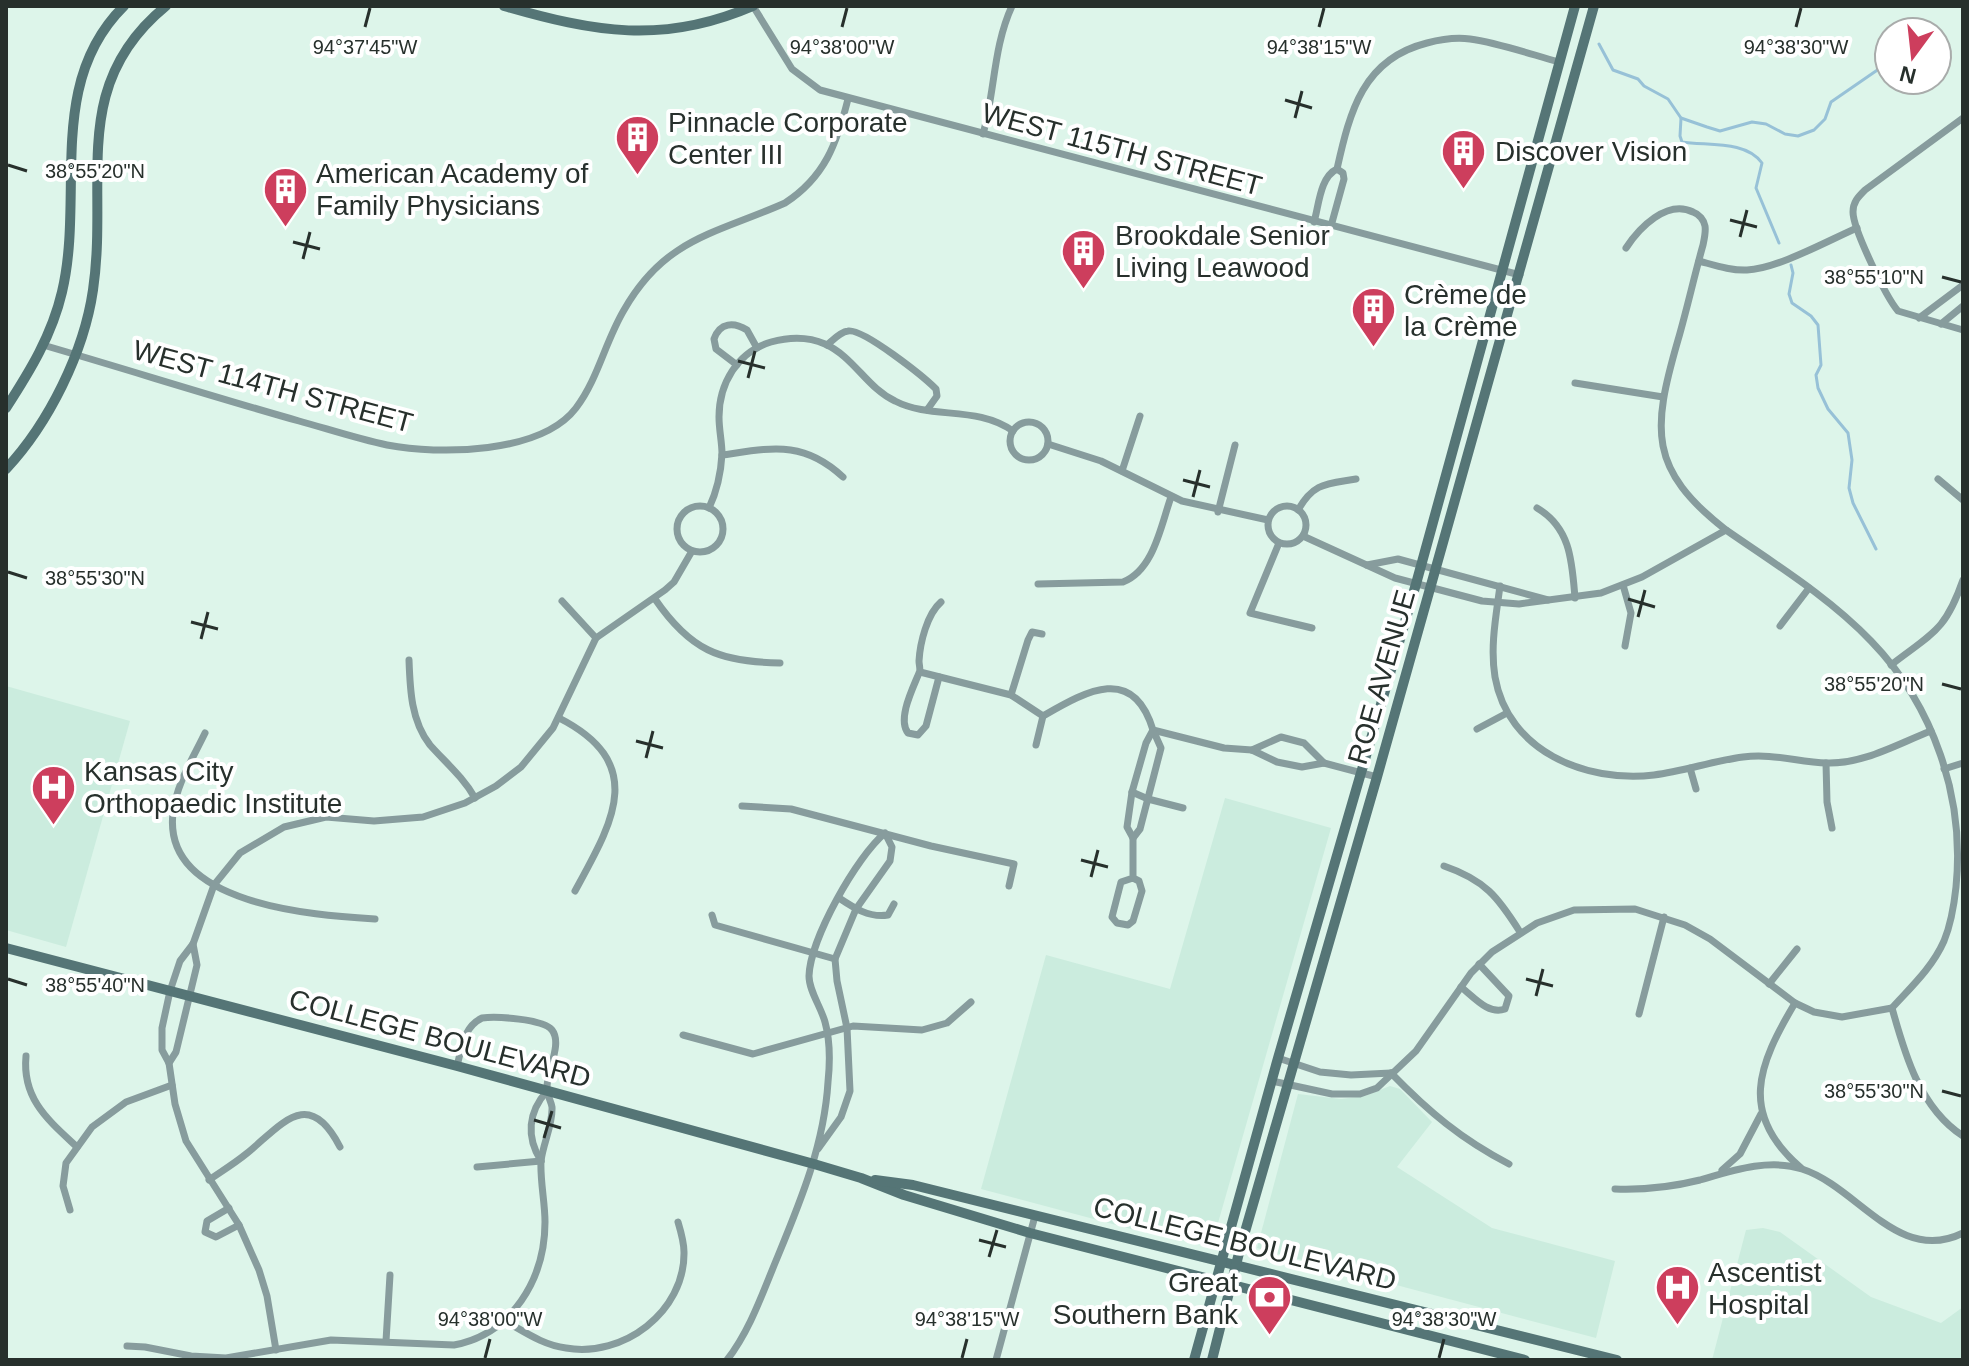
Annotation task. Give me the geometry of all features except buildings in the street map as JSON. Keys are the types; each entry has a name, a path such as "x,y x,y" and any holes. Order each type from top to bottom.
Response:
{"main road":[{"path":"6,408 43,345 62,292 69,251 73,109 78,86 95,45 124,6"},
{"path":"6,469 38,427 56,396 86,322 98,246 100,118 105,91 130,41 166,6"},
{"path":"504,6 573,25 621,31 663,30 708,22 753,6"},
{"name":"ROE AVENUE","path":"1194,1360 1278,1058 1422,564 1575,6"},
{"name":"ROE AVENUE","path":"1212,1360 1236,1264 1431,588 1594,6"},
{"path":"1559,62 1564,70 1569,97"},
{"name":"COLLEGE BOULEVARD","path":"6,948 457,1066 814,1164 1030,1233 1525,1360"},
{"name":"COLLEGE BOULEVARD","path":"861,1178 913,1185 1221,1260 1583,1357 1617,1360"}],"street":[{"name":"WEST 115TH STREET","path":"753,6 792,69 820,90 1520,275"},
{"path":"983,134 992,101 994,66 1012,6"},
{"path":"1337,169 1357,97 1385,63 1402,52 1447,38 1471,39 1559,62"},
{"name":"WEST 114TH STREET","path":"43,345 215,398 387,445 417,449 480,449 517,444 545,432 574,411 594,378 623,311 657,265 677,248 796,196 827,163 848,99"},
{"path":"1963,118 1857,198 1853,216 1884,289 1898,311 1963,330"},
{"path":"1314,222 1325,181 1330,172 1337,169"},
{"path":"1331,226 1344,179 1343,173 1337,169"},
{"path":"1272,1081 1332,1094 1360,1094 1377,1088 1416,1051 1479,964 1520,932 1574,910 1625,908 1685,925 1710,939 1795,1003 1807,1010 1834,1016 1892,1008 1923,975 1941,947 1960,880 1956,819 1944,769 1931,731 1916,701 1871,641 1809,588 1726,530 1692,502 1668,463 1661,435 1663,397 1699,261 1705,225 1690,210 1672,209 1649,222 1626,248"},
{"path":"1699,261 1732,269 1765,267 1857,228"},
{"path":"1919,318 1963,285"},
{"path":"1941,324 1963,306"},
{"path":"737,365 716,349 714,339 722,327 729,324 747,330 757,348"},
{"path":"827,345 845,331 853,330 888,351 936,389 937,396 927,410"},
{"path":"709,508 722,455 721,400 726,382 745,357 773,342 809,338 852,361 888,397 913,408 976,416 1013,431"},
{"path":"1575,383 1663,397"},
{"path":"1122,471 1140,416"},
{"path":"1025,422 1037,424 1046,432 1046,450 1037,459 1018,457 1010,447 1013,431 1025,422"},
{"path":"1048,444 1088,456 1171,497 1218,512 1268,520"},
{"path":"1218,512 1235,445"},
{"path":"722,455 774,448 804,451 821,459 843,477"},
{"path":"1298,510 1308,493 1316,487 1356,479"},
{"path":"1938,479 1963,500"},
{"path":"1038,584 1123,582 1131,579 1148,559 1171,497"},
{"path":"1290,506 1298,510 1306,524 1303,536 1293,543 1279,543 1269,534 1268,520 1272,513 1280,507 1290,506"},
{"path":"709,508 723,524 722,539 705,552 692,551 679,539 677,523 686,510 709,508"},
{"path":"1537,508 1547,514 1563,533 1572,562 1575,598"},
{"path":"1303,536 1377,572 1431,588 1519,604 1601,593 1657,569 1726,530"},
{"path":"1279,543 1250,613 1312,628"},
{"path":"276,1350 263,1283 239,1225 186,1141 179,1122 169,1063 162,1050 162,1028 170,991 180,961 193,944 214,885 240,853 270,833 299,822 326,817 374,821 423,817 440,813 496,786 521,767 541,745 559,718 596,638 655,599 674,582 692,551"},
{"path":"1367,565 1398,559 1550,600"},
{"path":"1891,665 1936,632 1961,592 1963,580"},
{"path":"1623,585 1631,613 1625,646"},
{"path":"1500,586 1493,655 1494,673 1507,713 1521,731 1549,755 1590,772 1651,775 1761,755 1826,763 1867,758 1931,731"},
{"path":"1780,626 1809,588"},
{"path":"655,599 692,643 734,660 780,663"},
{"path":"562,601 596,638"},
{"path":"939,677 923,733 913,735 904,729 903,722 915,679 920,672 920,653 932,610 941,602"},
{"path":"1011,695 1032,632 1042,634"},
{"path":"409,660 412,707 425,736 459,773 475,798"},
{"path":"920,672 1011,695 1043,716"},
{"path":"1036,745 1043,716 1088,691 1110,688 1123,691 1141,702 1161,748 1140,829 1133,838"},
{"path":"1477,729 1507,713"},
{"path":"559,718 593,741 603,752 615,779 612,817 575,891"},
{"path":"1153,730 1224,748 1252,750 1277,762 1302,767 1324,763 1377,777"},
{"path":"1133,878 1133,838 1127,827 1132,792 1146,743 1153,730"},
{"path":"205,733 179,790 173,824 184,861 214,885 288,909 375,919"},
{"path":"1252,750 1281,737 1304,743 1324,763"},
{"path":"1826,763 1827,802 1832,828"},
{"path":"1944,769 1963,763"},
{"path":"1690,768 1696,789"},
{"path":"1132,792 1183,808"},
{"path":"742,806 791,809 1014,864 1009,886"},
{"path":"727,1360 755,1310 818,1149 828,1082 828,1033 809,978 813,953 821,929 839,898 872,844 885,833"},
{"path":"818,1149 841,1117 850,1091 847,1028 835,959 856,909 890,861 892,847 885,833"},
{"path":"1444,866 1479,881 1498,899 1520,932"},
{"path":"1133,878 1139,881 1142,891 1139,905 1133,921 1128,925 1117,923 1112,917 1121,882 1133,878"},
{"path":"839,898 856,909 883,917 891,912 894,904"},
{"path":"712,915 715,925 835,959"},
{"path":"1639,1014 1664,917"},
{"path":"169,1063 176,1052 197,965 193,944"},
{"path":"1769,984 1797,949"},
{"path":"1461,987 1488,1009 1499,1012 1505,1009 1509,996 1479,964"},
{"path":"683,1035 753,1054 847,1028 922,1030 947,1023 971,1002"},
{"path":"1795,1003 1771,1047 1762,1084 1761,1114 1768,1133 1780,1150 1802,1169 1839,1188 1891,1229 1912,1239 1939,1242 1963,1233"},
{"path":"1892,1008 1914,1076 1939,1114 1963,1136"},
{"path":"127,1346 210,1358 244,1357 331,1340 454,1345 488,1334 505,1321 524,1297 540,1258 545,1224 541,1161 552,1108 547,1091 556,1044 555,1033 546,1025 533,1021 492,1016 474,1022 466,1032 457,1066"},
{"path":"26,1056 25,1080 29,1092 53,1124 77,1147"},
{"path":"1278,1058 1320,1072 1351,1075 1391,1073 1422,1105 1462,1138 1509,1164"},
{"path":"70,1210 63,1186 64,1171 77,1147 105,1116 126,1102 172,1085"},
{"path":"541,1161 530,1137 535,1104 547,1091"},
{"path":"1718,1173 1740,1154 1761,1114"},
{"path":"209,1180 293,1116 304,1115 323,1121 340,1147"},
{"path":"477,1167 541,1161"},
{"path":"1615,1189 1637,1190 1677,1184 1763,1166 1802,1169"},
{"path":"229,1208 207,1221 205,1232 216,1237 239,1225"},
{"path":"996,1360 1035,1216"},
{"path":"505,1321 537,1340 569,1349 599,1348 632,1336 662,1312 679,1282 684,1251 678,1222"},
{"path":"386,1341 390,1275"}],"shaded area":[{"name":"Kansas City Orthopaedic Institute","path":"6,686 130,721 66,947 6,930"},
{"path":"1225,798 1331,828 1214,1237 1202,1244 1135,1230 981,1189 1046,955 1170,989"},
{"path":"1390,1086 1400,1089 1432,1122 1397,1167 1492,1228 1615,1261 1596,1338 1257,1248 1298,1094 1341,1099 1365,1096"},
{"path":"1763,1228 1780,1232 1871,1297 1941,1323 1963,1307 1963,1360 1712,1360 1746,1230"}],"waterway":[{"path":"1599,44 1613,70 1638,79 1644,86 1668,99 1681,118 1720,131 1752,122 1798,136 1814,130 1825,119 1831,102 1873,73"},
{"path":"1681,118 1682,142 1736,147 1762,163 1756,188 1779,243"},
{"path":"1791,265 1793,273 1789,294 1792,303 1818,325 1821,365 1816,375 1818,388 1828,409 1848,433 1852,460 1849,488 1853,503 1876,549"}],"place":[{"name":"Pinnacle Corporate Center III","path":"637,177"},
{"name":"Discover Vision","path":"1464,190"},
{"name":"American Academy of Family Physicians","path":"285,228"},
{"name":"Brookdale Senior Living Leawood","path":"1084,290"},
{"name":"Crème de la Crème","path":"1373,349"},
{"name":"Kansas City Orthopaedic Institute","path":"53,826"},
{"name":"Ascentist Hospital","path":"1677,1327"},
{"name":"Great Southern Bank","path":"1269,1337"}]}
